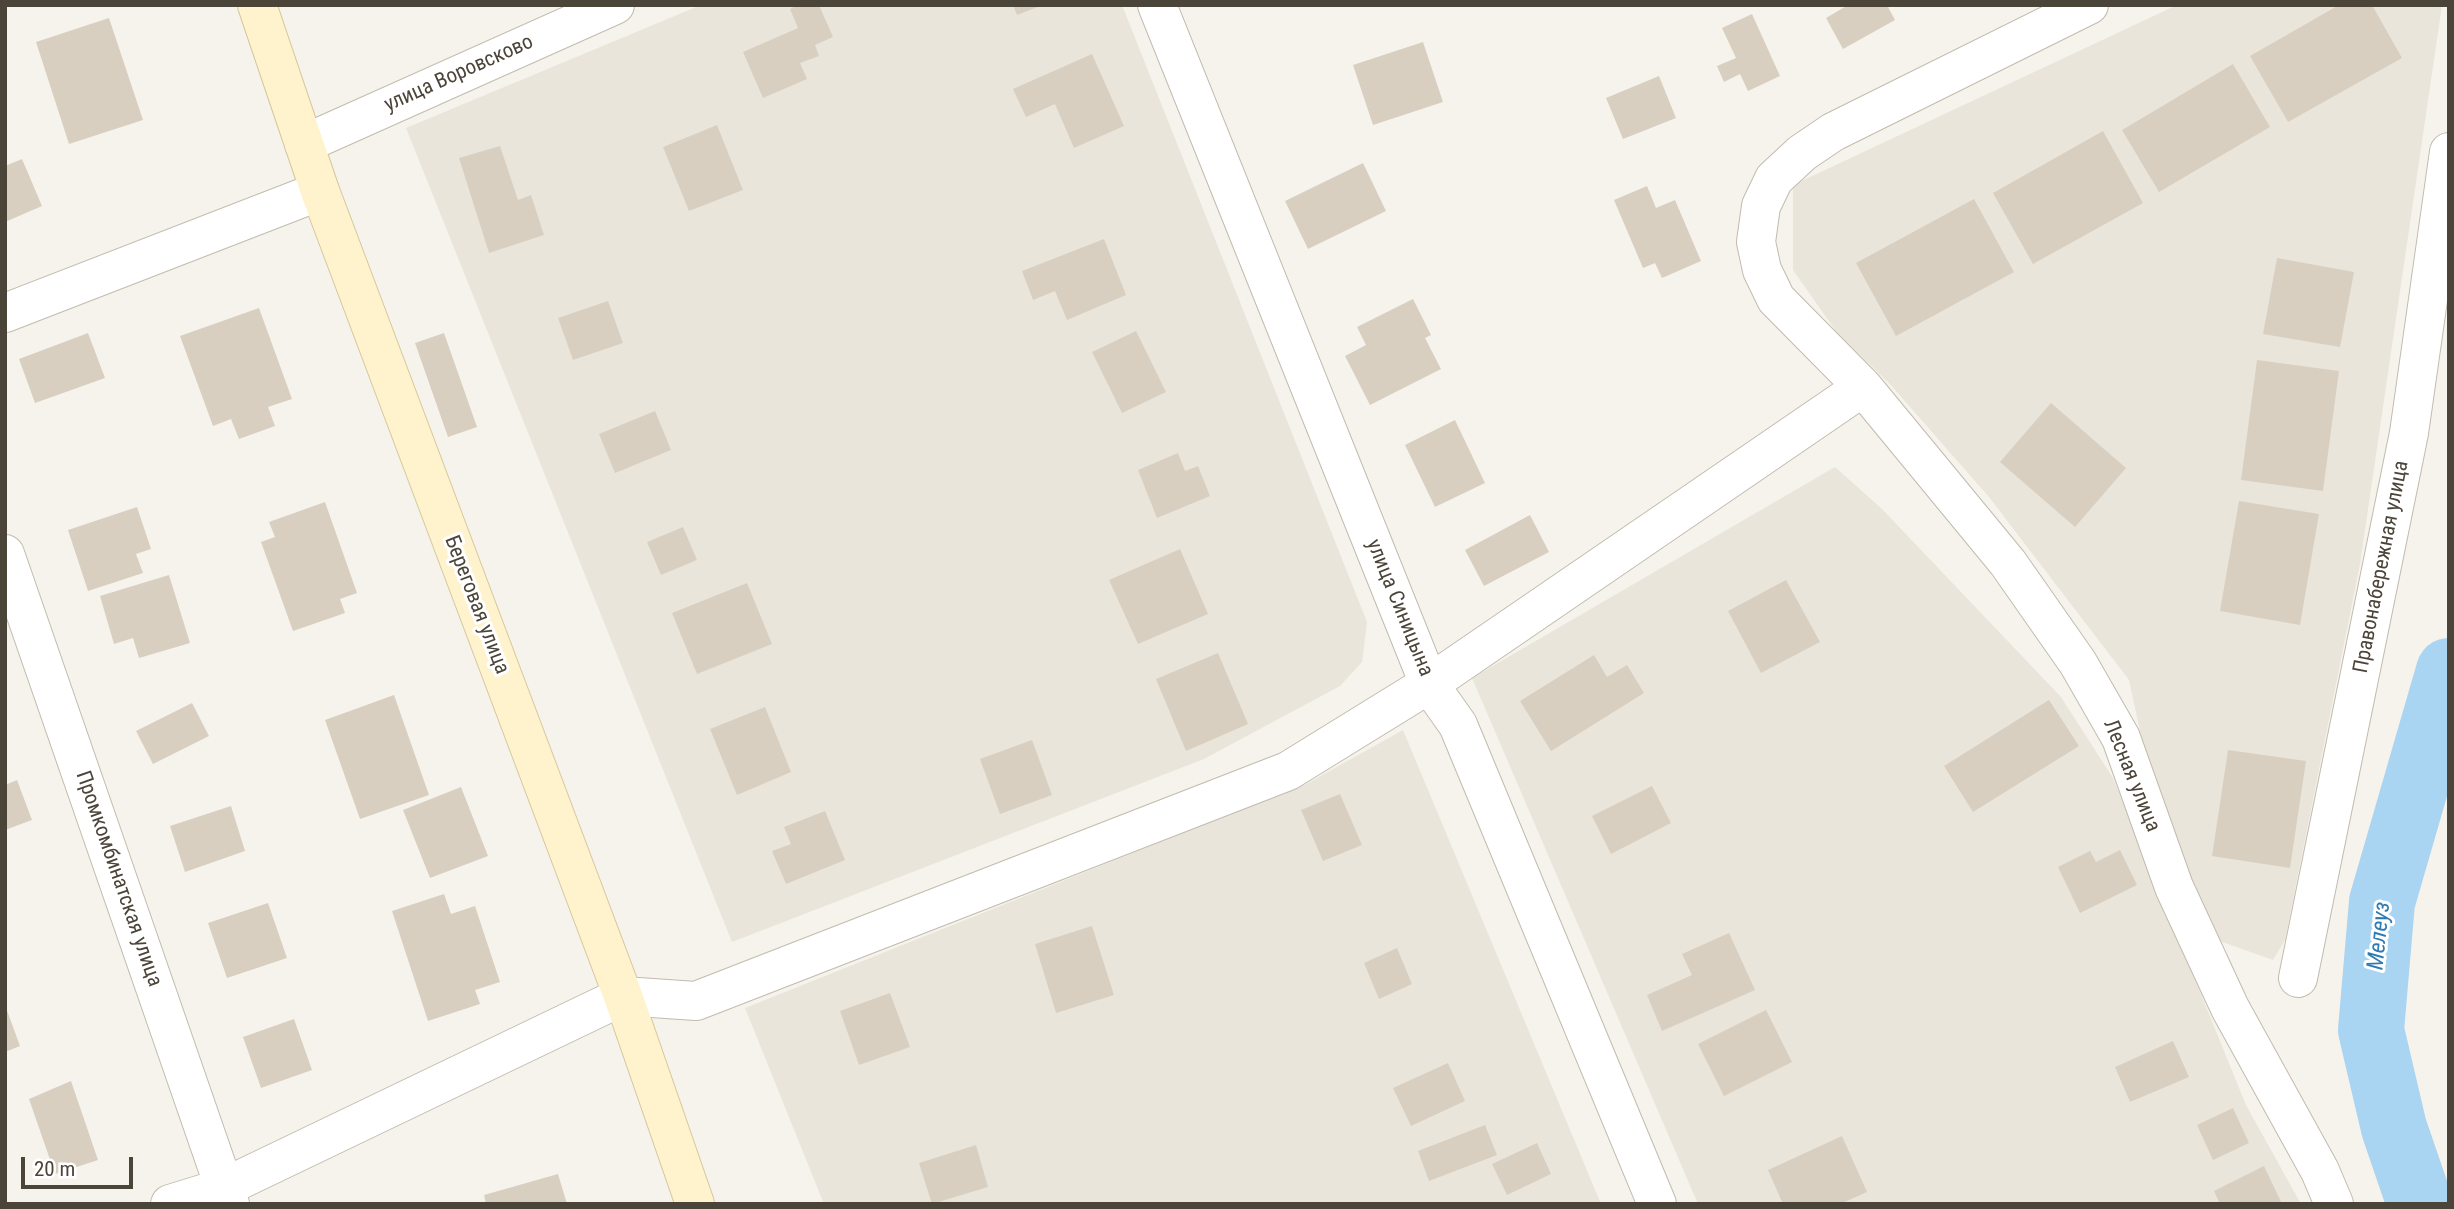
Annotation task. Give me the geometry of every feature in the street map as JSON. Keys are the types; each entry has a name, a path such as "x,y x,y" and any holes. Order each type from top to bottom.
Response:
{"main road":[{"name":"Береговая улица","path":"257,5 320,191 623,996 695,1204"}],"street":[{"name":"улица Воровсково","path":"304,144 615,5"},
{"name":"улица Синицына","path":"1157,5 1429,684 1458,724 1657,1204"},
{"name":"Лесная улица","path":"2089,5 1833,132 1802,153 1774,178 1761,206 1756,242 1762,270 1776,299 1863,387 2008,563 2078,663 2121,738 2174,887 2230,1008 2320,1171 2334,1204"},
{"name":"Правонабережная улица","path":"2298,978 2409,433 2449,152"},
{"path":"5,313 320,191"},
{"path":"170,1204 228,1195 623,996 696,1001 1288,771 1429,684 1863,387"},
{"name":"Промкомбинатская улица","path":"5,554 228,1195"}],"shaded area":[{"path":"701,5 1122,5 1367,622 1362,662 1340,686 1204,759 732,942 406,128"},
{"path":"2177,5 2442,5 2360,564 2285,940 2273,960 2211,938 2146,759 2129,680 1989,497 1889,383 1838,334 1793,270 1793,185"},
{"path":"1835,467 1882,509 2061,697 2113,778 2246,1105 2301,1204 1698,1204 1472,678"},
{"path":"1403,730 1601,1204 824,1204 745,1008 1308,783"}],"building":[{"path":"798,5 819,5 833,37 815,45 819,56 800,63 807,79 763,98 743,52 798,28 790,9"},
{"path":"1013,5 1043,5 1017,15"},
{"path":"1848,5 1887,5 1895,20 1843,49 1826,18"},
{"path":"2339,5 2372,5 2402,58 2288,122 2250,56"},
{"path":"1752,14 1780,76 1748,91 1740,74 1724,82 1717,66 1736,58 1722,28"},
{"path":"109,18 143,120 69,144 36,42"},
{"path":"1423,42 1443,102 1373,125 1353,65"},
{"path":"1092,54 1124,126 1074,148 1055,104 1026,117 1013,89"},
{"path":"2233,64 2270,127 2159,192 2122,130"},
{"path":"1659,76 1676,118 1623,139 1606,98"},
{"path":"717,125 743,190 689,211 663,147"},
{"path":"2103,131 2143,203 2033,264 1993,193"},
{"path":"500,146 518,200 531,195 544,235 489,253 459,158"},
{"path":"22,159 42,206 5,222 5,166"},
{"path":"1363,163 1386,211 1308,249 1285,201"},
{"path":"1647,186 1656,208 1675,200 1701,261 1662,278 1655,263 1643,268 1614,200"},
{"path":"1974,199 2014,272 1896,336 1856,263"},
{"path":"1104,239 1126,295 1067,320 1055,291 1033,300 1022,271"},
{"path":"2277,258 2354,272 2340,347 2263,334"},
{"path":"1413,299 1431,335 1425,338 1441,369 1370,405 1345,356 1366,345 1357,327"},
{"path":"608,301 623,343 573,360 558,318"},
{"path":"259,308 292,399 268,407 275,426 239,439 231,419 213,426 180,336"},
{"path":"1136,331 1166,392 1122,413 1092,352"},
{"path":"88,333 105,378 35,403 19,359"},
{"path":"444,333 477,427 448,437 415,343"},
{"path":"2257,360 2339,371 2323,491 2241,480"},
{"path":"2051,403 2126,468 2075,527 2000,462"},
{"path":"655,411 671,450 615,473 599,434"},
{"path":"1455,420 1485,483 1435,507 1405,445"},
{"path":"1178,453 1185,471 1198,466 1210,496 1157,518 1138,470"},
{"path":"2239,501 2319,514 2300,625 2220,611"},
{"path":"325,502 357,593 340,599 345,613 293,631 261,542 275,537 269,522"},
{"path":"137,507 151,549 136,554 143,573 88,591 68,530"},
{"path":"1530,515 1549,552 1484,586 1465,550"},
{"path":"683,527 697,560 661,575 647,542"},
{"path":"1180,549 1208,614 1138,644 1109,580"},
{"path":"169,575 190,643 139,658 133,638 114,644 100,596"},
{"path":"1786,580 1820,642 1761,673 1728,611"},
{"path":"747,583 772,644 697,674 672,613"},
{"path":"1218,653 1248,724 1186,751 1156,679"},
{"path":"1594,655 1607,677 1627,665 1644,693 1551,751 1520,701"},
{"path":"394,695 429,795 360,819 325,720"},
{"path":"2049,700 2079,746 1973,812 1944,766"},
{"path":"192,703 209,736 153,764 136,731"},
{"path":"765,707 791,772 737,795 710,729"},
{"path":"1032,740 1052,795 1000,814 980,759"},
{"path":"2228,750 2306,761 2290,868 2212,856"},
{"path":"17,780 32,820 5,830 5,785"},
{"path":"1652,786 1671,823 1611,854 1592,816"},
{"path":"461,787 488,856 430,878 403,810"},
{"path":"1340,794 1362,845 1323,861 1301,810"},
{"path":"231,806 245,851 185,872 170,826"},
{"path":"825,811 845,860 786,884 772,851 791,844 784,827"},
{"path":"2120,850 2137,885 2080,913 2058,867 2090,851 2096,862"},
{"path":"444,894 451,914 475,906 500,982 475,990 480,1004 428,1021 392,911"},
{"path":"268,903 287,958 227,978 208,923"},
{"path":"1092,926 1114,995 1056,1013 1035,944"},
{"path":"1729,933 1755,990 1662,1031 1647,995 1692,975 1682,954"},
{"path":"1397,948 1412,984 1379,999 1364,963"},
{"path":"890,993 910,1047 859,1065 840,1011"},
{"path":"5,1005 20,1046 5,1052"},
{"path":"1766,1010 1792,1062 1724,1096 1698,1044"},
{"path":"294,1019 312,1070 261,1088 243,1037"},
{"path":"2173,1041 2189,1077 2130,1102 2115,1067"},
{"path":"1448,1063 1465,1101 1411,1126 1393,1088"},
{"path":"71,1081 98,1160 55,1174 29,1099"},
{"path":"2233,1108 2249,1143 2213,1160 2197,1125"},
{"path":"1485,1125 1497,1155 1429,1181 1418,1151"},
{"path":"1842,1136 1867,1192 1840,1204 1783,1204 1768,1170"},
{"path":"1537,1143 1551,1174 1507,1195 1492,1164"},
{"path":"976,1145 988,1187 932,1204 919,1163"},
{"path":"2264,1166 2282,1204 2220,1204 2214,1191"},
{"path":"558,1174 567,1204 486,1204 484,1195"}],"waterway":[{"name":"Мелеуз","path":"2420,1204 2394,1128 2371,1030 2382,902 2449,671"}]}
